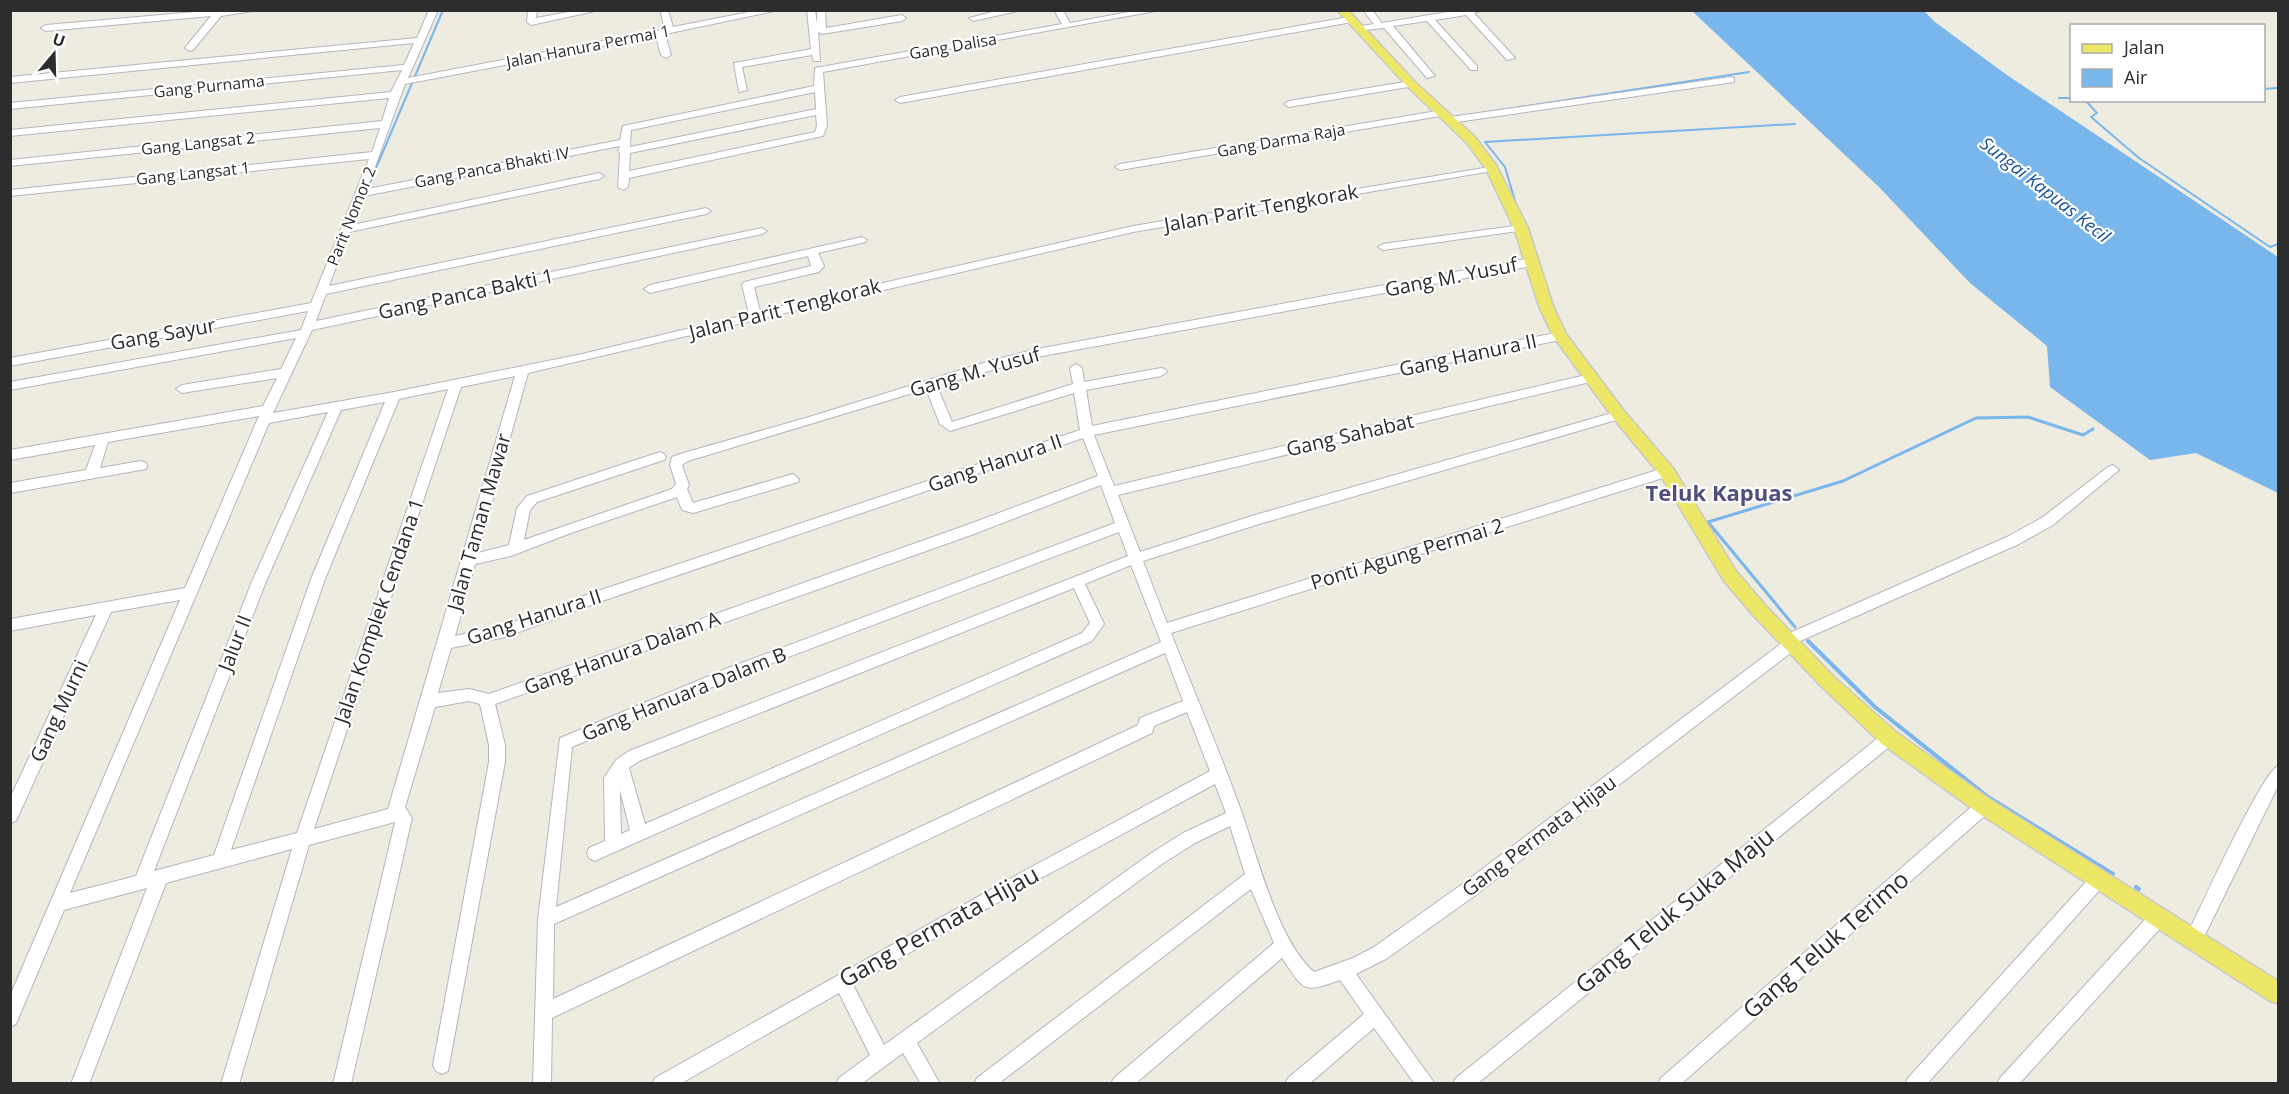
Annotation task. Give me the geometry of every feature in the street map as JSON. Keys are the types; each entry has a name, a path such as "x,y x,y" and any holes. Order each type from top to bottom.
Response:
{"main road":[{"path":"1350,20 1471,140 1492,168 1521,228 1530,262 1560,336 1619,415 1667,472 1730,576 1828,682 1889,738 1984,806 2278,993"}],"street":[{"path":"46,28 255,10"},
{"name":"Parit Nomor 2","path":"266,415 307,330 367,171 376,155 395,95 408,81 408,67 434,10"},
{"path":"532,10 531,22 596,10"},
{"name":"Jalan Hanura Permai 1","path":"408,81 775,10"},
{"path":"811,10 811,52 820,88 822,131 814,135 622,182 626,128 820,88"},
{"path":"821,10 822,31 902,18"},
{"path":"973,18 1018,10"},
{"path":"1058,10 1067,26"},
{"name":"Gang Dalisa","path":"815,73 1157,10"},
{"path":"1367,10 1384,25 1430,76"},
{"path":"900,100 1350,20 1384,25 1479,10"},
{"path":"663,11 666,55"},
{"path":"1468,12 1510,58"},
{"path":"190,48 218,14"},
{"path":"1429,18 1474,68"},
{"path":"10,80 421,40"},
{"path":"742,90 737,65 811,52"},
{"name":"Gang Purnama","path":"10,106 408,67"},
{"name":"Gang Darma Raja","path":"1120,167 1447,117 1731,80"},
{"path":"1289,104 1412,84"},
{"path":"10,133 395,95"},
{"name":"Gang Panca Bhakti IV","path":"360,194 821,111"},
{"name":"Gang Langsat 2","path":"10,163 386,124"},
{"name":"Gang Langsat 1","path":"10,193 376,155"},
{"name":"Jalan Parit Tengkorak","path":"10,456 266,415 336,407 394,396 523,370 1132,229 1492,168"},
{"path":"345,230 599,177"},
{"path":"321,291 706,211"},
{"path":"1383,247 1521,228"},
{"name":"Gang Panca Bakti 1","path":"10,386 307,330 762,231"},
{"path":"650,289 862,240"},
{"path":"756,317 748,285 816,269 818,266 812,251"},
{"name":"Gang M. Yusuf","path":"681,489 683,485 676,465 677,460 684,457 811,421 997,363 1068,346 1530,262"},
{"name":"Gang Sayur","path":"10,362 316,306"},
{"name":"Gang Hanura II","path":"444,644 506,631 608,593 1087,432 1560,336"},
{"name":"Gang Permata Hijau","path":"1076,368 1087,432 1235,816 1254,877 1284,946 1310,981 1357,965 1380,953 1467,891 1790,642 2014,540 2048,521 2113,470"},
{"name":"Jalan Taman Mawar","path":"395,813 430,700 523,370"},
{"path":"182,390 285,372"},
{"path":"930,383 946,424 950,427 1078,387 1161,372"},
{"name":"Gang Sahabat","path":"1107,486 1590,378"},
{"name":"Jalan Komplek Cendana 1","path":"230,1083 303,839 456,383"},
{"path":"219,863 318,579 394,396"},
{"name":"Jalur II","path":"141,883 258,584 336,407"},
{"path":"10,1018 64,886 266,415"},
{"path":"613,844 612,778 621,765 634,756 1136,558 1255,520 1619,415"},
{"path":"91,475 103,440"},
{"path":"515,548 524,508 532,499 660,457"},
{"path":"10,488 141,466"},
{"name":"Ponti Agung Permai 2","path":"546,919 1166,638 1667,472"},
{"path":"468,560 498,555 681,489 687,506 693,508 793,479"},
{"name":"Gang Hanura Dalam A","path":"488,702 969,530 1107,486"},
{"name":"Gang Hanuara Dalam B","path":"542,1083 546,919 564,745 567,741 734,672 1123,525"},
{"path":"595,853 1087,637 1097,624 1077,581"},
{"path":"10,625 190,592"},
{"name":"Gang Murni","path":"10,816 107,606"},
{"path":"430,700 477,695 485,698 488,702 497,744 497,762 442,1065"},
{"path":"544,1012 970,809 1122,740 1147,728 1145,723 1191,704"},
{"name":"Gang Teluk Suka Maju","path":"1462,1083 1889,738"},
{"path":"621,765 639,832"},
{"path":"2194,939 2262,800 2278,773"},
{"name":"Gang Permata Hijau","path":"661,1083 1028,877 1218,774"},
{"name":"Gang Teluk Terimo","path":"1667,1083 1984,806"},
{"path":"58,904 402,813 404,818 342,1083"},
{"path":"845,1083 1156,859 1190,838 1235,816"},
{"path":"983,1083 1254,877"},
{"path":"80,1083 159,879"},
{"path":"1914,1083 2099,879"},
{"path":"2006,1083 2159,917"},
{"path":"1120,1083 1284,946"},
{"path":"1342,969 1426,1083"},
{"path":"842,982 881,1057"},
{"path":"1294,1083 1375,1016"},
{"path":"906,1041 931,1083"}],"water":[{"name":"Sungai Kapuas Kecil","path":"1692,11 1924,11 1935,22 2004,73 2278,257 2278,493 2196,453 2150,460 2050,387 2047,346 1970,283 1879,187"}],"waterway":[{"path":"351,227 443,10"},
{"path":"1481,113 1749,72"},
{"path":"2265,89 2277,88"},
{"path":"2059,98 2070,98"},
{"path":"2087,102 2097,113 2091,117 2139,158 2270,247 2278,244"},
{"path":"1515,201 1505,167 1485,142 1795,124"},
{"path":"1795,627 1708,522 1843,481 1976,418 2028,417 2083,435 2093,429"},
{"path":"1808,641 1875,707 1988,797 2113,874"}],"district":[{"name":"Teluk Kapuas","path":"1719,493"}]}
